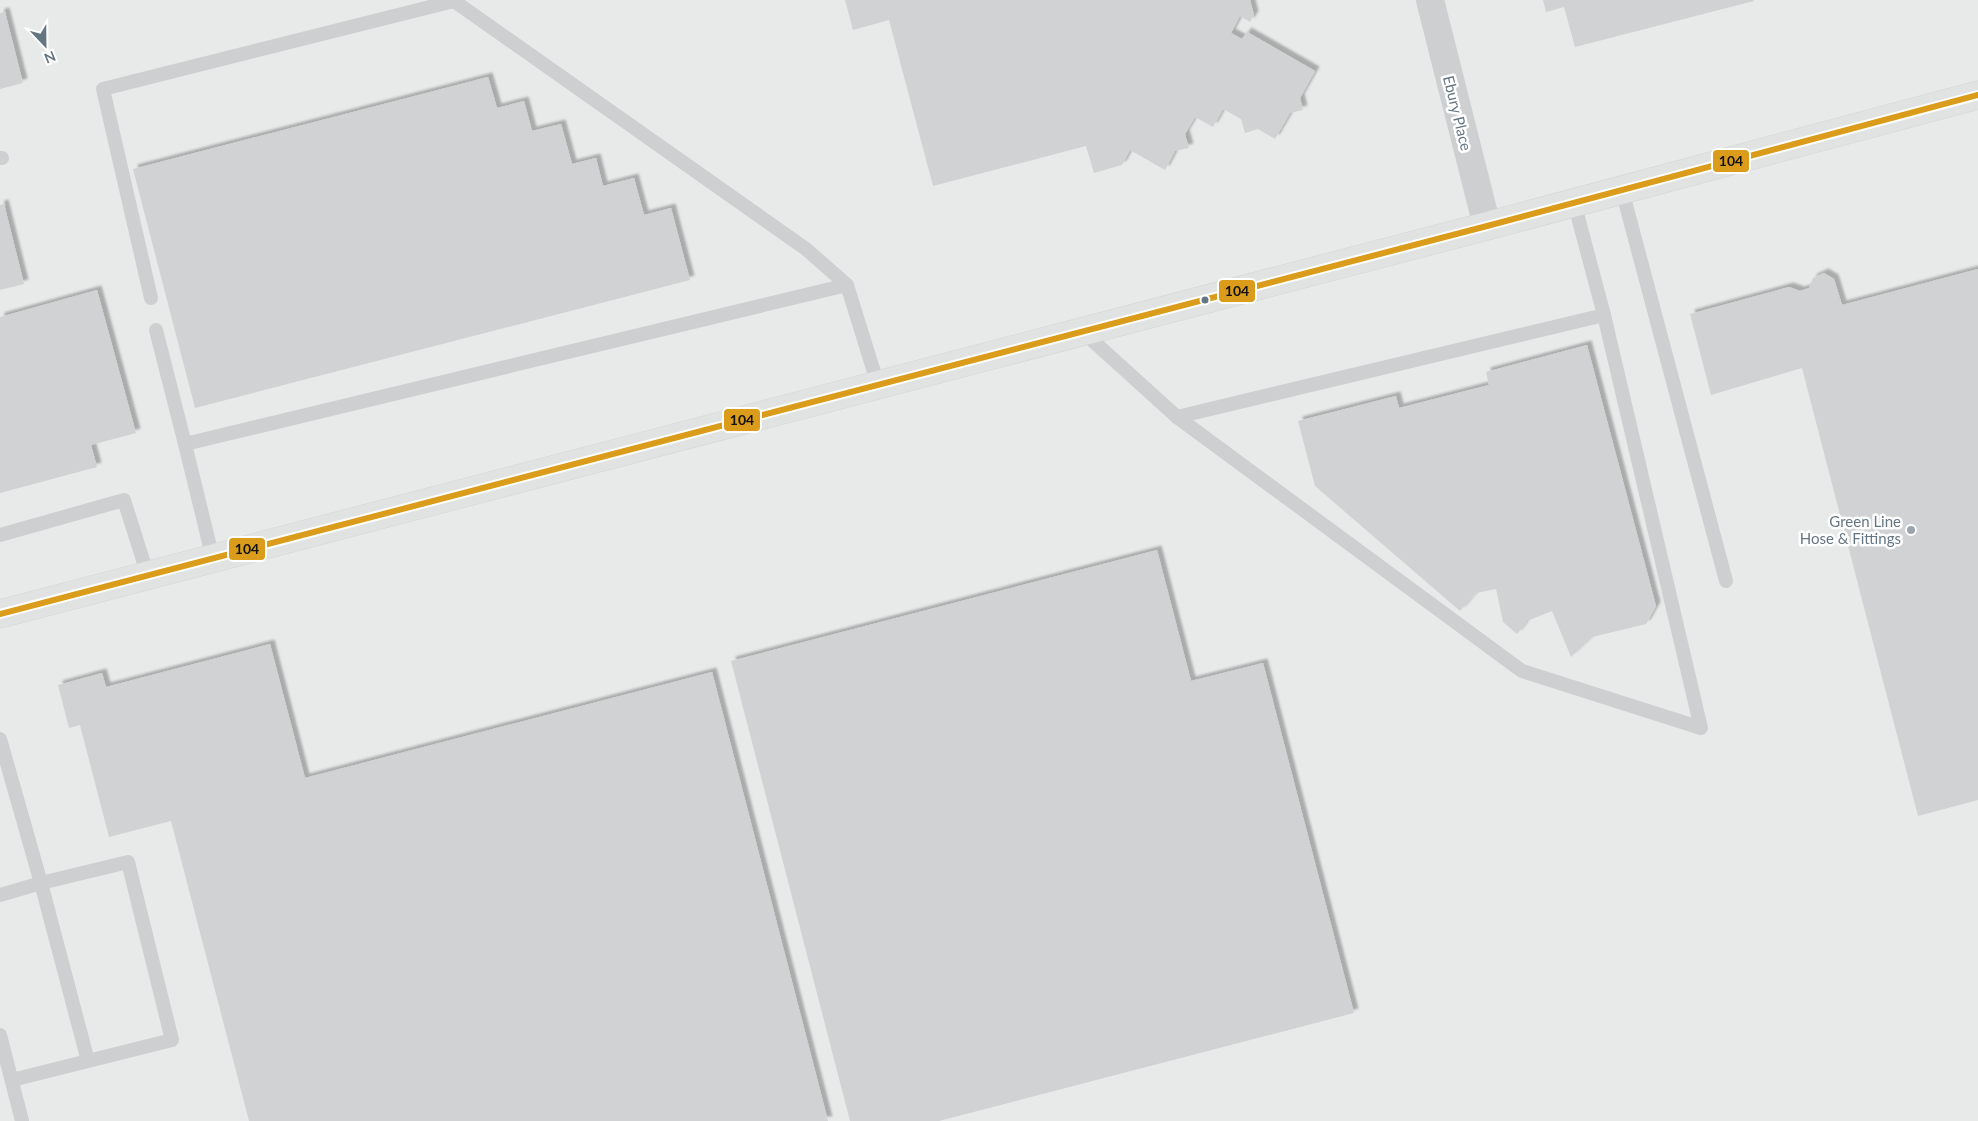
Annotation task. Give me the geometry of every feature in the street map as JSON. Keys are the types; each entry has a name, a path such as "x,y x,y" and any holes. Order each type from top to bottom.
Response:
{"street":[{"name":"Ebury Place","path":"1430,0 1487,226"},
{"path":"0,614 1487,226 1978,95"}],"lane":[{"path":"151,298 103,89 454,2 806,249 847,285 878,385"},
{"path":"1622,190 1726,581"},
{"path":"1082,332 1177,417 1522,671 1701,728 1604,315 1574,202"},
{"path":"185,444 847,285"},
{"path":"1177,417 1604,315"},
{"path":"156,330 213,559"},
{"path":"0,535 124,500 148,576"},
{"path":"0,739 41,883 88,1061"},
{"path":"0,895 128,862 172,1040 12,1080"},
{"path":"0,1035 22,1121"}],"shaded area":[{"path":"0,0 1978,0 1978,1121 0,1121"}],"building":[{"path":"845,0 1250,0 1254,15 1250,22 1240,16 1231,33 1242,39 1247,32 1315,71 1300,98 1303,110 1290,113 1275,139 1258,129 1245,133 1241,119 1223,109 1213,127 1195,117 1185,134 1189,148 1175,151 1165,170 1130,150 1122,165 1094,173 1086,146 933,186 889,20 853,30"},
{"path":"1543,0 1754,1 1575,47 1564,7 1546,12"},
{"path":"5,12 23,83 0,89 0,13"},
{"path":"488,77 497,108 524,101 532,131 561,124 572,164 596,158 603,186 634,178 644,215 671,208 690,280 195,408 133,169"},
{"path":"4,204 24,284 0,290 0,205"},
{"name":"Green Line Hose & Fittings","path":"1978,269 1978,800 1918,816 1802,368 1711,395 1690,314 1789,287 1800,291 1809,288 1813,278 1824,273 1834,279 1842,305"},
{"path":"97,290 136,433 91,445 97,467 0,493 0,317"},
{"path":"1587,345 1656,606 1646,624 1592,637 1571,657 1552,611 1527,621 1517,634 1503,622 1496,589 1476,593 1460,611 1315,486 1298,421 1396,396 1399,408 1489,385 1486,372"},
{"path":"1157,550 1191,681 1263,663 1354,1013 939,1121 850,1121 731,661"},
{"path":"270,644 305,778 712,672 828,1121 249,1121 171,821 109,837 80,725 69,728 58,685 102,673 106,687"}],"transit line":[{"name":"104","path":"0,614 1487,226 1978,95"}],"place":[{"name":"Green Line Hose & Fittings","path":"1911,530"}]}
